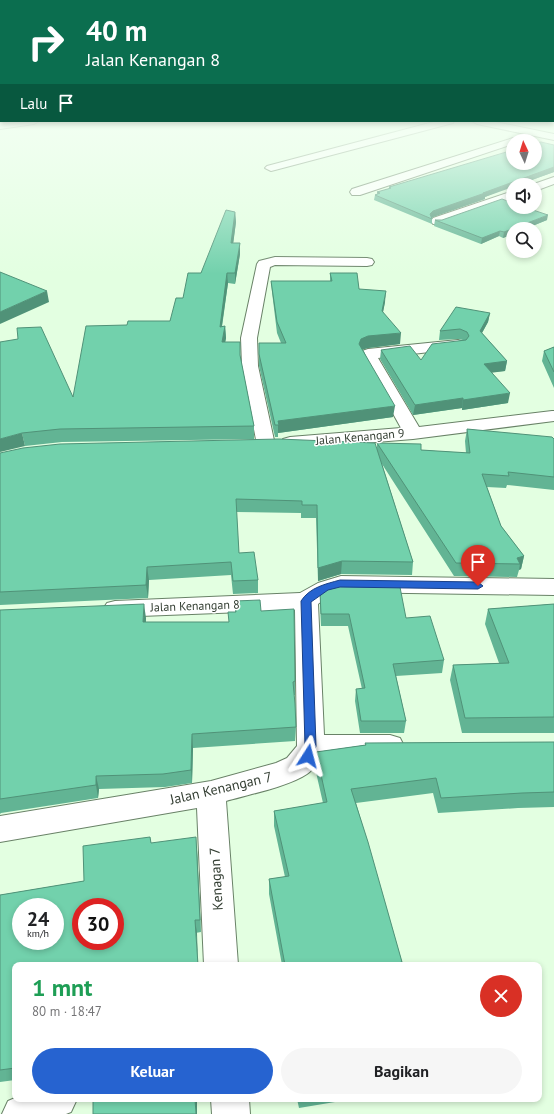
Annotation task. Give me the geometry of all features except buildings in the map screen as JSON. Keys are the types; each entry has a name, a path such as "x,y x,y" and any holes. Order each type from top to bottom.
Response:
{"street":[{"path":"356,192 424,170"},
{"path":"542,184 554,180"},
{"path":"437,221 506,197"},
{"name":"Jalan Kenangan 9","path":"367,262 275,261 264,264 249,338 250,366 258,445 413,433 552,416"},
{"path":"413,433 368,354 458,345"},
{"path":"413,746 311,746 306,601 325,587 340,584 554,587"},
{"name":"Jalan Kenangan 8","path":"91,610 306,601"},
{"name":"Jalan Kenangan 7","path":"0,829 211,793 281,774 297,766 308,756 311,746"},
{"name":"Kenagan 7","path":"211,793 221,962"},
{"path":"21,1114 51,1102"},
{"path":"230,1102 231,1114"}],"route":[{"path":"308,756 311,746 306,601 325,587 340,584 478,586"}]}
